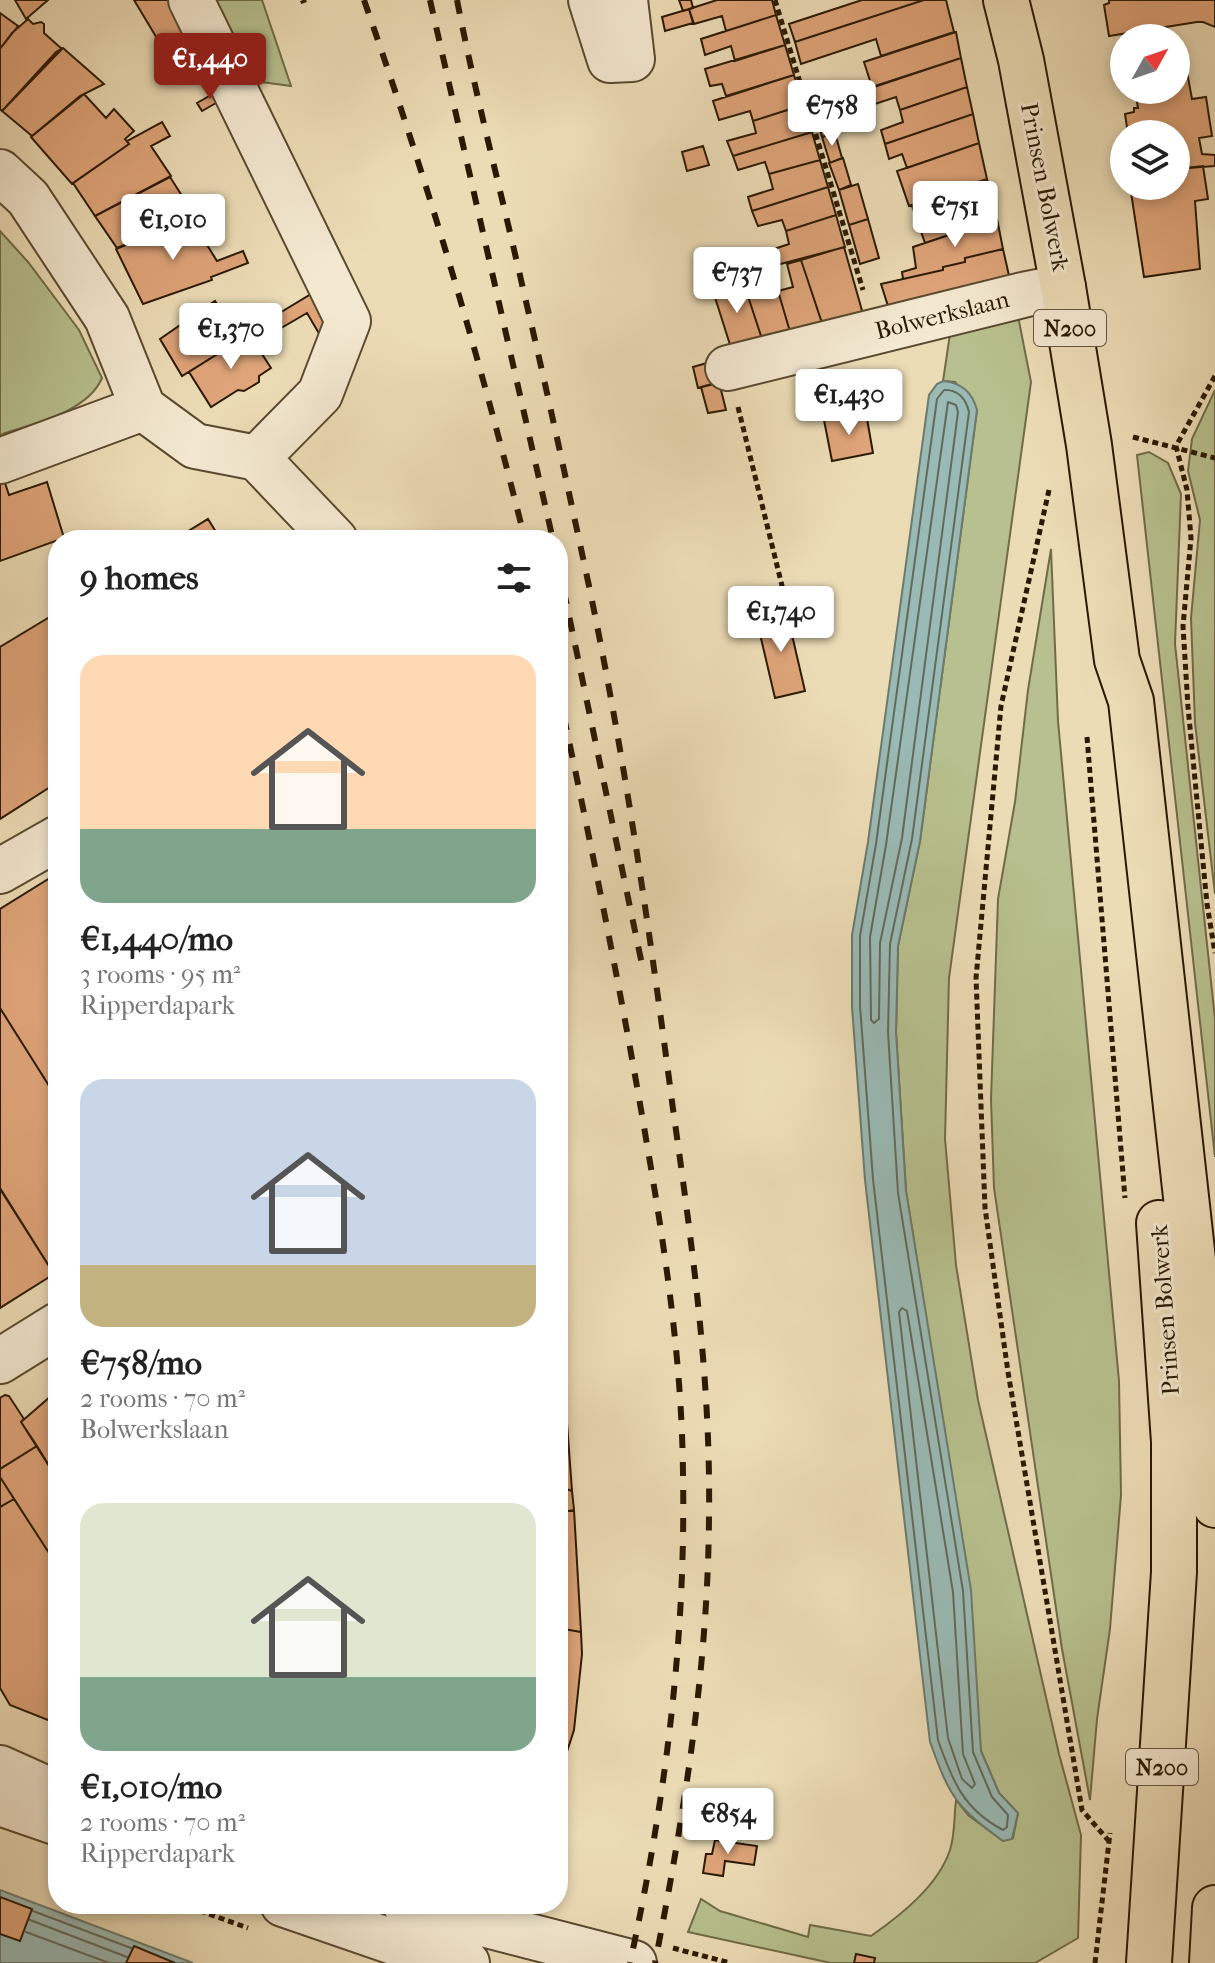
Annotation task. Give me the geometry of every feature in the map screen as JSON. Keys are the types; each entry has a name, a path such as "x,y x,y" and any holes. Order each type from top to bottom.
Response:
{"main road":[{"name":"Prinsen Bolwerk","path":"1006,0 1021,60 1063,287 1089,445 1117,660 1131,701 1199,1314 1215,1505"},
{"name":"Prinsen Bolwerk","path":"1117,660 1109,706 1148,1092 1174,1442 1174,1572 1149,1963"},
{"path":"1212,1963 1215,1908"}],"street":[{"path":"191,0 348,321 320,394 257,458"},
{"path":"591,0 610,60 632,59 625,0"},
{"path":"0,172 28,198 107,318 143,408 195,446 257,458 325,530"},
{"name":"Bolwerkslaan","path":"728,368 1063,287"},
{"path":"0,461 143,408"},
{"path":"0,871 48,844"},
{"path":"0,1361 48,1331"},
{"path":"0,1768 48,1790"},
{"path":"0,1803 48,1820"},
{"path":"312,1914 405,1946 467,1963"},
{"path":"444,1914 634,1963"}],"path":[{"path":"775,0 875,331"},
{"path":"728,368 786,602"},
{"path":"1215,376 1176,446 1187,490 1191,538 1183,626 1188,707 1207,904 1215,953"},
{"path":"1176,446 1215,458"},
{"path":"1051,481 1001,706 976,978 985,1208 1008,1372 1082,1810 1109,1841"},
{"path":"1087,728 1125,1204"},
{"path":"1095,1963 1110,1826"}],"green space":[{"path":"194,0 262,0 291,86 232,78"},
{"path":"0,231 28,262 79,330 102,378 95,390 72,408 0,435"},
{"path":"1017,311 1031,382 949,978 945,1139 956,1265 978,1400 1059,1754 1081,1835 1078,1938 1035,1963 831,1963 688,1932 701,1899 720,1911 808,1937 810,1925 871,1936 906,1909 937,1876 952,1844 956,1800 968,1815 1003,1841 1013,1838 1018,1813 999,1793 981,1751 936,1380 906,1191 896,1032 898,946 920,841 977,410 955,382 943,381 951,327"},
{"path":"1215,390 1215,894 1195,723 1191,618 1200,520 1188,471 1192,439"},
{"path":"1149,452 1168,463 1181,494 1175,644 1215,1019 1215,1157 1137,455"},
{"path":"1051,549 1058,721 1119,1381 1121,1495 1110,1629 1097,1719 1090,1800 1062,1649 994,1188 991,1099 998,899"}],"water":[{"path":"943,381 965,390 977,410 920,841 898,946 896,1032 906,1191 971,1590 981,1751 999,1793 1018,1813 1012,1839 1003,1841 956,1799 930,1742 865,1180 852,1007 852,935 868,842 929,395"},
{"path":"0,1890 48,1908 48,1914 63,1914 193,1963 0,1963"}],"building":[{"path":"15,0 48,0 26,19"},
{"path":"134,0 177,0 195,31 164,50"},
{"path":"679,0 691,0 693,8 683,11"},
{"path":"717,0 772,0 776,15 726,31 722,16 694,24 689,9"},
{"path":"862,0 924,0 795,42 789,24"},
{"path":"924,0 946,0 954,32 881,56 876,39 801,64 795,42"},
{"path":"1109,0 1215,0 1215,27 1203,22 1110,24 1109,36 1104,5"},
{"path":"689,9 693,23 665,31 662,17"},
{"path":"0,13 18,26 0,49"},
{"path":"776,15 785,45 735,61 731,46 705,55 701,39"},
{"path":"28,19 33,24 44,24 44,33 62,49 2,111 0,49"},
{"path":"956,32 961,58 872,87 864,62"},
{"path":"195,36 203,50 176,64 169,50"},
{"path":"785,45 794,75 726,96 722,84 710,86 705,69"},
{"path":"63,48 104,84 80,96 32,136 2,111"},
{"path":"961,58 967,87 900,110 896,97 875,104 871,88"},
{"path":"794,75 803,105 753,121 750,111 719,120 713,101"},
{"path":"967,87 973,114 885,144 881,130 903,122 900,110"},
{"path":"1190,88 1192,99 1206,97 1212,136 1199,138 1202,154 1215,155 1215,166 1190,168 1190,120 1126,120 1125,114 1138,108 1137,104 1190,104"},
{"path":"828,89 832,103 817,107 813,93"},
{"path":"218,91 223,99 202,111 197,103"},
{"path":"84,94 106,118 114,109 134,131 125,139 129,144 72,184 31,137"},
{"path":"828,104 836,132 822,137 814,109"},
{"path":"803,105 812,132 733,156 727,141 756,133 753,121"},
{"path":"973,114 979,143 907,168 902,154 889,159 885,144"},
{"path":"162,122 170,136 151,146 171,176 95,216 73,183 129,144 127,141"},
{"path":"812,132 820,160 769,174 765,162 738,170 733,156"},
{"path":"835,133 842,158 830,163 822,137"},
{"path":"979,143 987,179 909,206 897,171"},
{"path":"703,146 709,165 687,171 682,152"},
{"path":"843,158 851,185 839,190 829,163"},
{"path":"820,160 828,187 752,211 748,197 773,189 769,174"},
{"path":"1203,166 1208,199 1195,201 1200,269 1144,277 1132,200 1190,200 1190,167"},
{"path":"170,177 193,213 179,220 180,223 117,248 95,216"},
{"path":"987,179 996,219 925,243 912,206 909,206"},
{"path":"858,184 868,219 849,225 839,190"},
{"path":"828,187 836,215 786,231 782,220 758,226 752,211"},
{"path":"836,215 845,247 769,267 765,252 789,244 786,231"},
{"path":"189,216 217,261 243,251 248,263 211,277 212,280 143,304 116,249 180,223 179,220"},
{"path":"868,219 879,258 860,264 849,225"},
{"path":"997,219 1003,249 965,258 965,262 943,267 943,270 903,279 902,272 916,268 913,247"},
{"path":"844,247 863,314 823,326 801,260"},
{"path":"1003,249 1010,280 888,306 881,284 943,270 943,267 965,262 965,258"},
{"path":"801,260 823,326 791,335 778,291 793,287 787,264"},
{"path":"757,274 763,295 778,291 791,335 763,342 742,278"},
{"path":"742,278 763,342 732,351 712,288"},
{"path":"326,285 327,347 307,313 276,331 268,320"},
{"path":"215,301 240,340 182,376 160,339"},
{"path":"249,334 271,368 259,376 259,382 244,391 238,390 211,407 189,372"},
{"path":"724,358 730,380 698,388 693,367"},
{"path":"719,382 726,410 708,413 701,387"},
{"path":"866,413 873,453 832,461 824,420"},
{"path":"47,482 62,530 48,530 48,544 0,561 0,484 5,483 9,495"},
{"path":"208,519 215,530 190,530"},
{"path":"786,609 805,691 775,698 756,617"},
{"path":"48,618 48,788 0,819 0,647"},
{"path":"48,879 48,1084 0,1008 0,909"},
{"path":"0,1008 48,1084 48,1264 0,1188"},
{"path":"0,1189 48,1265 48,1278 0,1308"},
{"path":"9,1396 24,1419 21,1422 37,1446 0,1469 0,1398"},
{"path":"48,1399 48,1464 21,1422"},
{"path":"568,1437 572,1491 568,1490"},
{"path":"37,1446 48,1464 48,1551 0,1477 0,1469"},
{"path":"0,1477 14,1499 0,1507"},
{"path":"568,1490 572,1491 574,1510 568,1511"},
{"path":"14,1499 48,1551 48,1720 10,1705 0,1688 0,1507"},
{"path":"574,1510 581,1632 568,1630 568,1511"},
{"path":"568,1630 581,1632 582,1654 574,1730 568,1748"},
{"path":"715,1840 757,1846 754,1865 725,1861 723,1876 703,1873 706,1854 712,1854"},
{"path":"0,1897 32,1909 20,1941 0,1934"},
{"path":"134,1946 175,1963 126,1963"},
{"path":"856,1954 875,1958 874,1963 854,1963"}],"railway":[{"path":"364,0 451,268 522,530"},
{"path":"430,0 551,530"},
{"path":"457,0 557,439 614,716 655,977 699,1312 709,1466 708,1573 699,1685 685,1797 655,1963"},
{"path":"568,611 644,974"},
{"path":"568,737 614,962 651,1170 671,1300 682,1431 683,1537 677,1659 663,1781 630,1963"}]}
